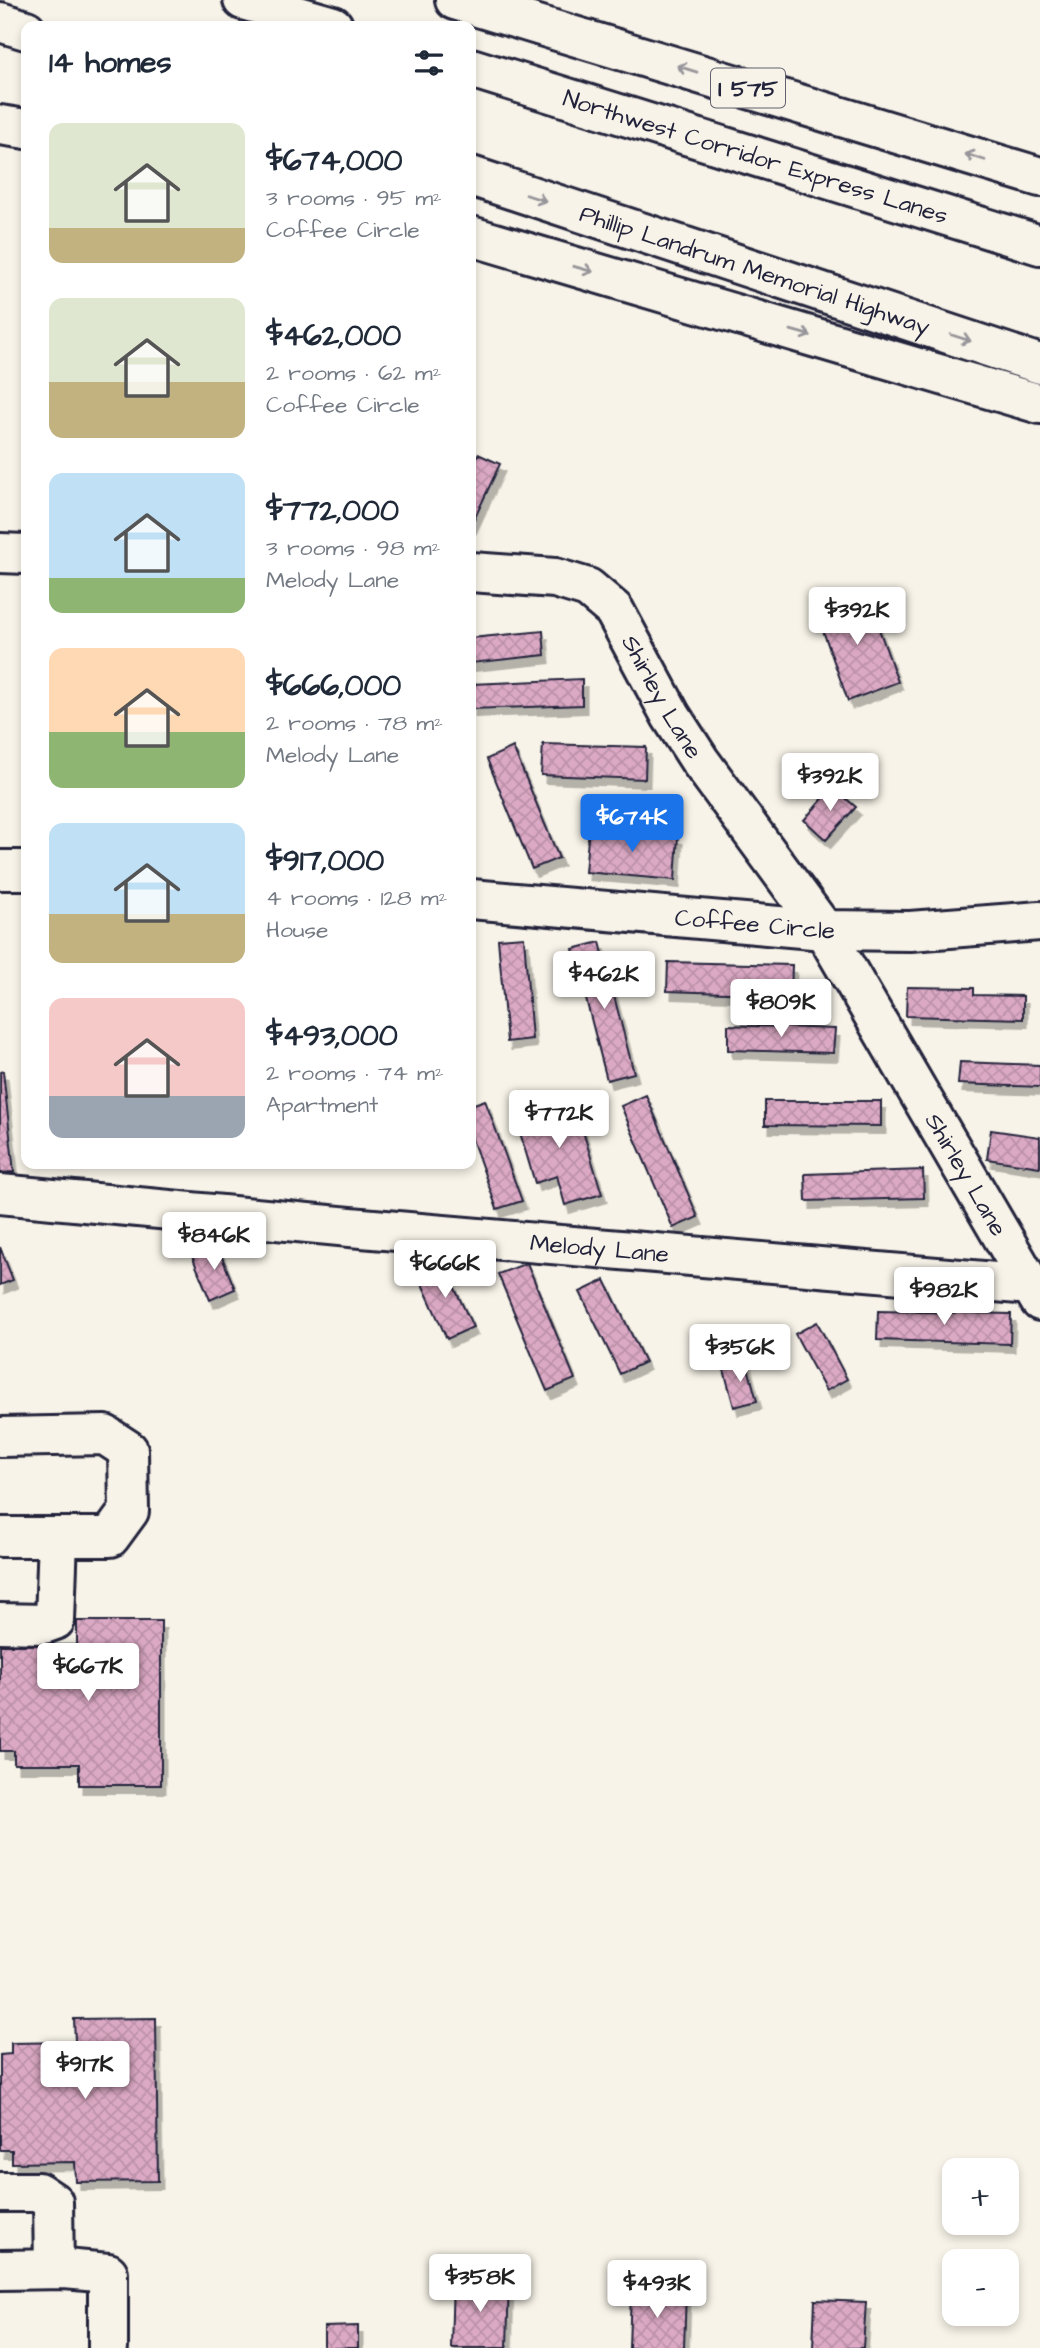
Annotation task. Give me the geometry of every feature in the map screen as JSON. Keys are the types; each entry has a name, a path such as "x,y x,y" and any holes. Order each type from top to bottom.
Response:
{"main road":[{"path":"243,0 316,21"},
{"name":"I 575","path":"455,0 1040,177"},
{"path":"0,22 21,28"},
{"name":"Northwest Corridor Express Lanes","path":"476,70 1040,246"},
{"path":"0,125 21,128"},
{"name":"Phillip Landrum Memorial Highway","path":"476,178 1040,364"},
{"path":"476,237 1040,404"},
{"path":"0,553 21,554"},
{"name":"Shirley Lane","path":"476,572 555,579 587,588 614,610 671,716 700,761 824,930 1035,1293"},
{"path":"0,870 21,870"},
{"name":"Coffee Circle","path":"476,899 824,930 910,931 1040,921"},
{"name":"Melody Lane","path":"0,1194 1035,1293"},
{"path":"0,1437 105,1435 128,1450 129,1511 110,1536 0,1537"},
{"path":"0,1623 44,1624 55,1620 58,1537"},
{"path":"0,2192 38,2192 53,2202 54,2269"},
{"path":"0,2270 54,2269 108,2273 108,2348"}],"building":[{"path":"478,454 500,464 476,515"},
{"path":"866,593 898,682 848,701 816,611"},
{"path":"543,631 545,655 476,662 476,638"},
{"path":"582,679 582,705 476,709 476,684"},
{"path":"543,744 646,747 645,779 541,775"},
{"path":"513,747 559,858 532,869 487,759"},
{"path":"833,787 856,807 826,840 804,820"},
{"path":"589,828 678,836 675,880 585,872"},
{"path":"524,937 532,1039 507,1042 498,939"},
{"path":"600,942 634,1073 607,1080 573,949"},
{"path":"668,962 792,965 791,995 667,991"},
{"path":"907,987 974,988 974,995 1023,996 1023,1019 906,1016"},
{"path":"728,1025 835,1029 833,1053 728,1050"},
{"path":"960,1062 1040,1065 1040,1087 958,1084"},
{"path":"3,1071 14,1172 0,1173 0,1072"},
{"path":"646,1095 698,1217 673,1228 621,1106"},
{"path":"573,1098 602,1194 565,1205 557,1176 535,1183 515,1116"},
{"path":"485,1100 522,1201 497,1209 476,1150 476,1103"},
{"path":"765,1101 881,1101 881,1126 765,1125"},
{"path":"991,1130 1040,1137 1040,1167 987,1159"},
{"path":"923,1170 924,1198 806,1201 805,1174"},
{"path":"217,1245 235,1289 210,1300 192,1256"},
{"path":"0,1247 13,1280 0,1285"},
{"path":"442,1261 473,1327 447,1339 417,1273"},
{"path":"527,1263 575,1379 547,1391 498,1274"},
{"path":"605,1280 645,1362 620,1374 580,1292"},
{"path":"878,1311 1011,1314 1010,1344 877,1340"},
{"path":"817,1322 847,1379 826,1391 795,1334"},
{"path":"746,1360 757,1401 734,1407 723,1366"},
{"path":"77,1621 161,1621 161,1785 79,1785 79,1764 14,1764 14,1751 0,1751 0,1645 77,1645"},
{"path":"156,2018 158,2181 76,2182 75,2162 12,2163 12,2150 0,2150 0,2055 11,2054 11,2043 75,2042 74,2019"},
{"path":"453,2279 509,2280 507,2348 451,2348"},
{"path":"631,2291 686,2293 684,2348 629,2348"},
{"path":"815,2300 866,2302 863,2348 813,2348"},
{"path":"358,2326 358,2348 324,2348 324,2327"}]}
